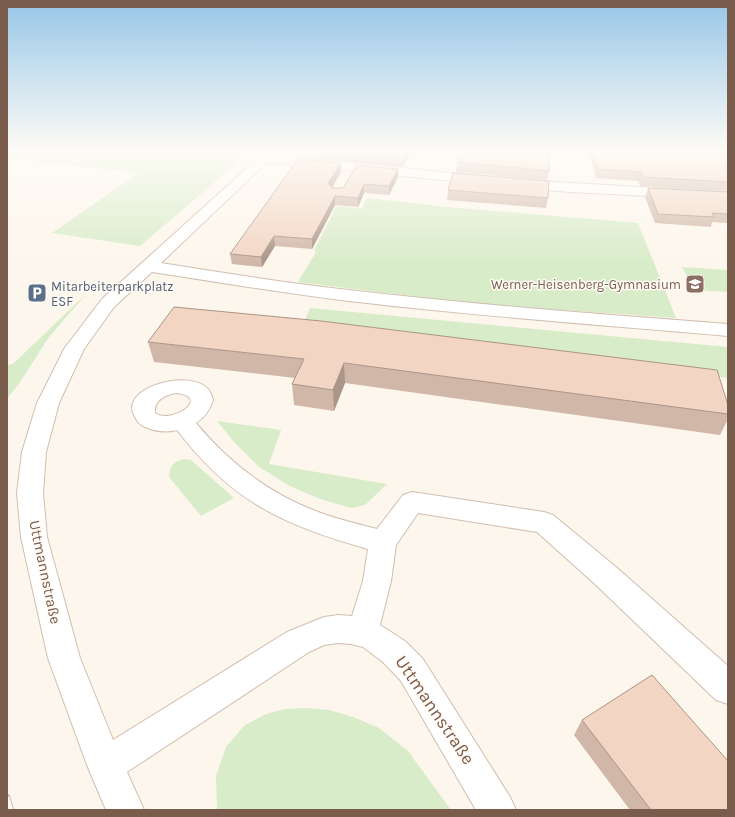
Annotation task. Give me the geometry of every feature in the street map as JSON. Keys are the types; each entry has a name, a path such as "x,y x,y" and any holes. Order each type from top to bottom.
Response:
{"street":[{"name":"Uttmannstraße","path":"125,810 105,765 64,658 34,537 30,493 34,452 48,403 74,349 108,303 231,188"},
{"path":"573,188 728,196"},
{"path":"148,266 282,287 378,299 476,309 728,330"},
{"path":"182,421 225,469 245,485 271,502 288,511 319,523 382,542"},
{"path":"363,632 377,581 382,542 412,502 544,523 606,576 728,688"},
{"name":"Uttmannstraße","path":"105,765 298,642 323,632 346,629 363,632 376,638 395,650 412,670 497,810"}],"green space":[{"path":"117,188 208,188 140,246 52,233"},
{"path":"367,198 447,207 638,223 676,318 476,304 298,282 316,252 314,250 337,206 362,209"},
{"path":"682,267 728,270 728,292 694,290"},
{"path":"87,293 49,337 20,382 7,399 7,365 13,364"},
{"path":"310,308 728,347 728,378 492,348 301,329"},
{"path":"217,421 281,430 269,464 387,484 365,505 351,508 320,499 290,486 259,467 234,442"},
{"path":"184,459 191,460 234,498 201,516 169,477 170,470 173,465"},
{"path":"304,708 329,710 353,717 379,728 408,751 451,810 217,810 216,776 226,747 245,725 266,714 285,709"}],"building":[{"path":"277,188 362,188 358,198 335,196 312,239 274,236 261,257 230,254"},
{"path":"449,188 549,188 548,198 448,190"},
{"path":"648,188 728,192 728,214 712,213 714,217 658,214"},
{"path":"174,307 321,321 717,370 728,405 728,414 344,363 333,390 292,384 304,359 148,342"},
{"path":"652,675 728,761 728,810 651,810 582,720"}],"railway":[{"path":"7,797 11,810"}],"place":[{"name":"Werner-Heisenberg-Gymnasium","path":"695,284"},
{"name":"Mitarbeiterparkplatz ESF","path":"37,293"}]}
